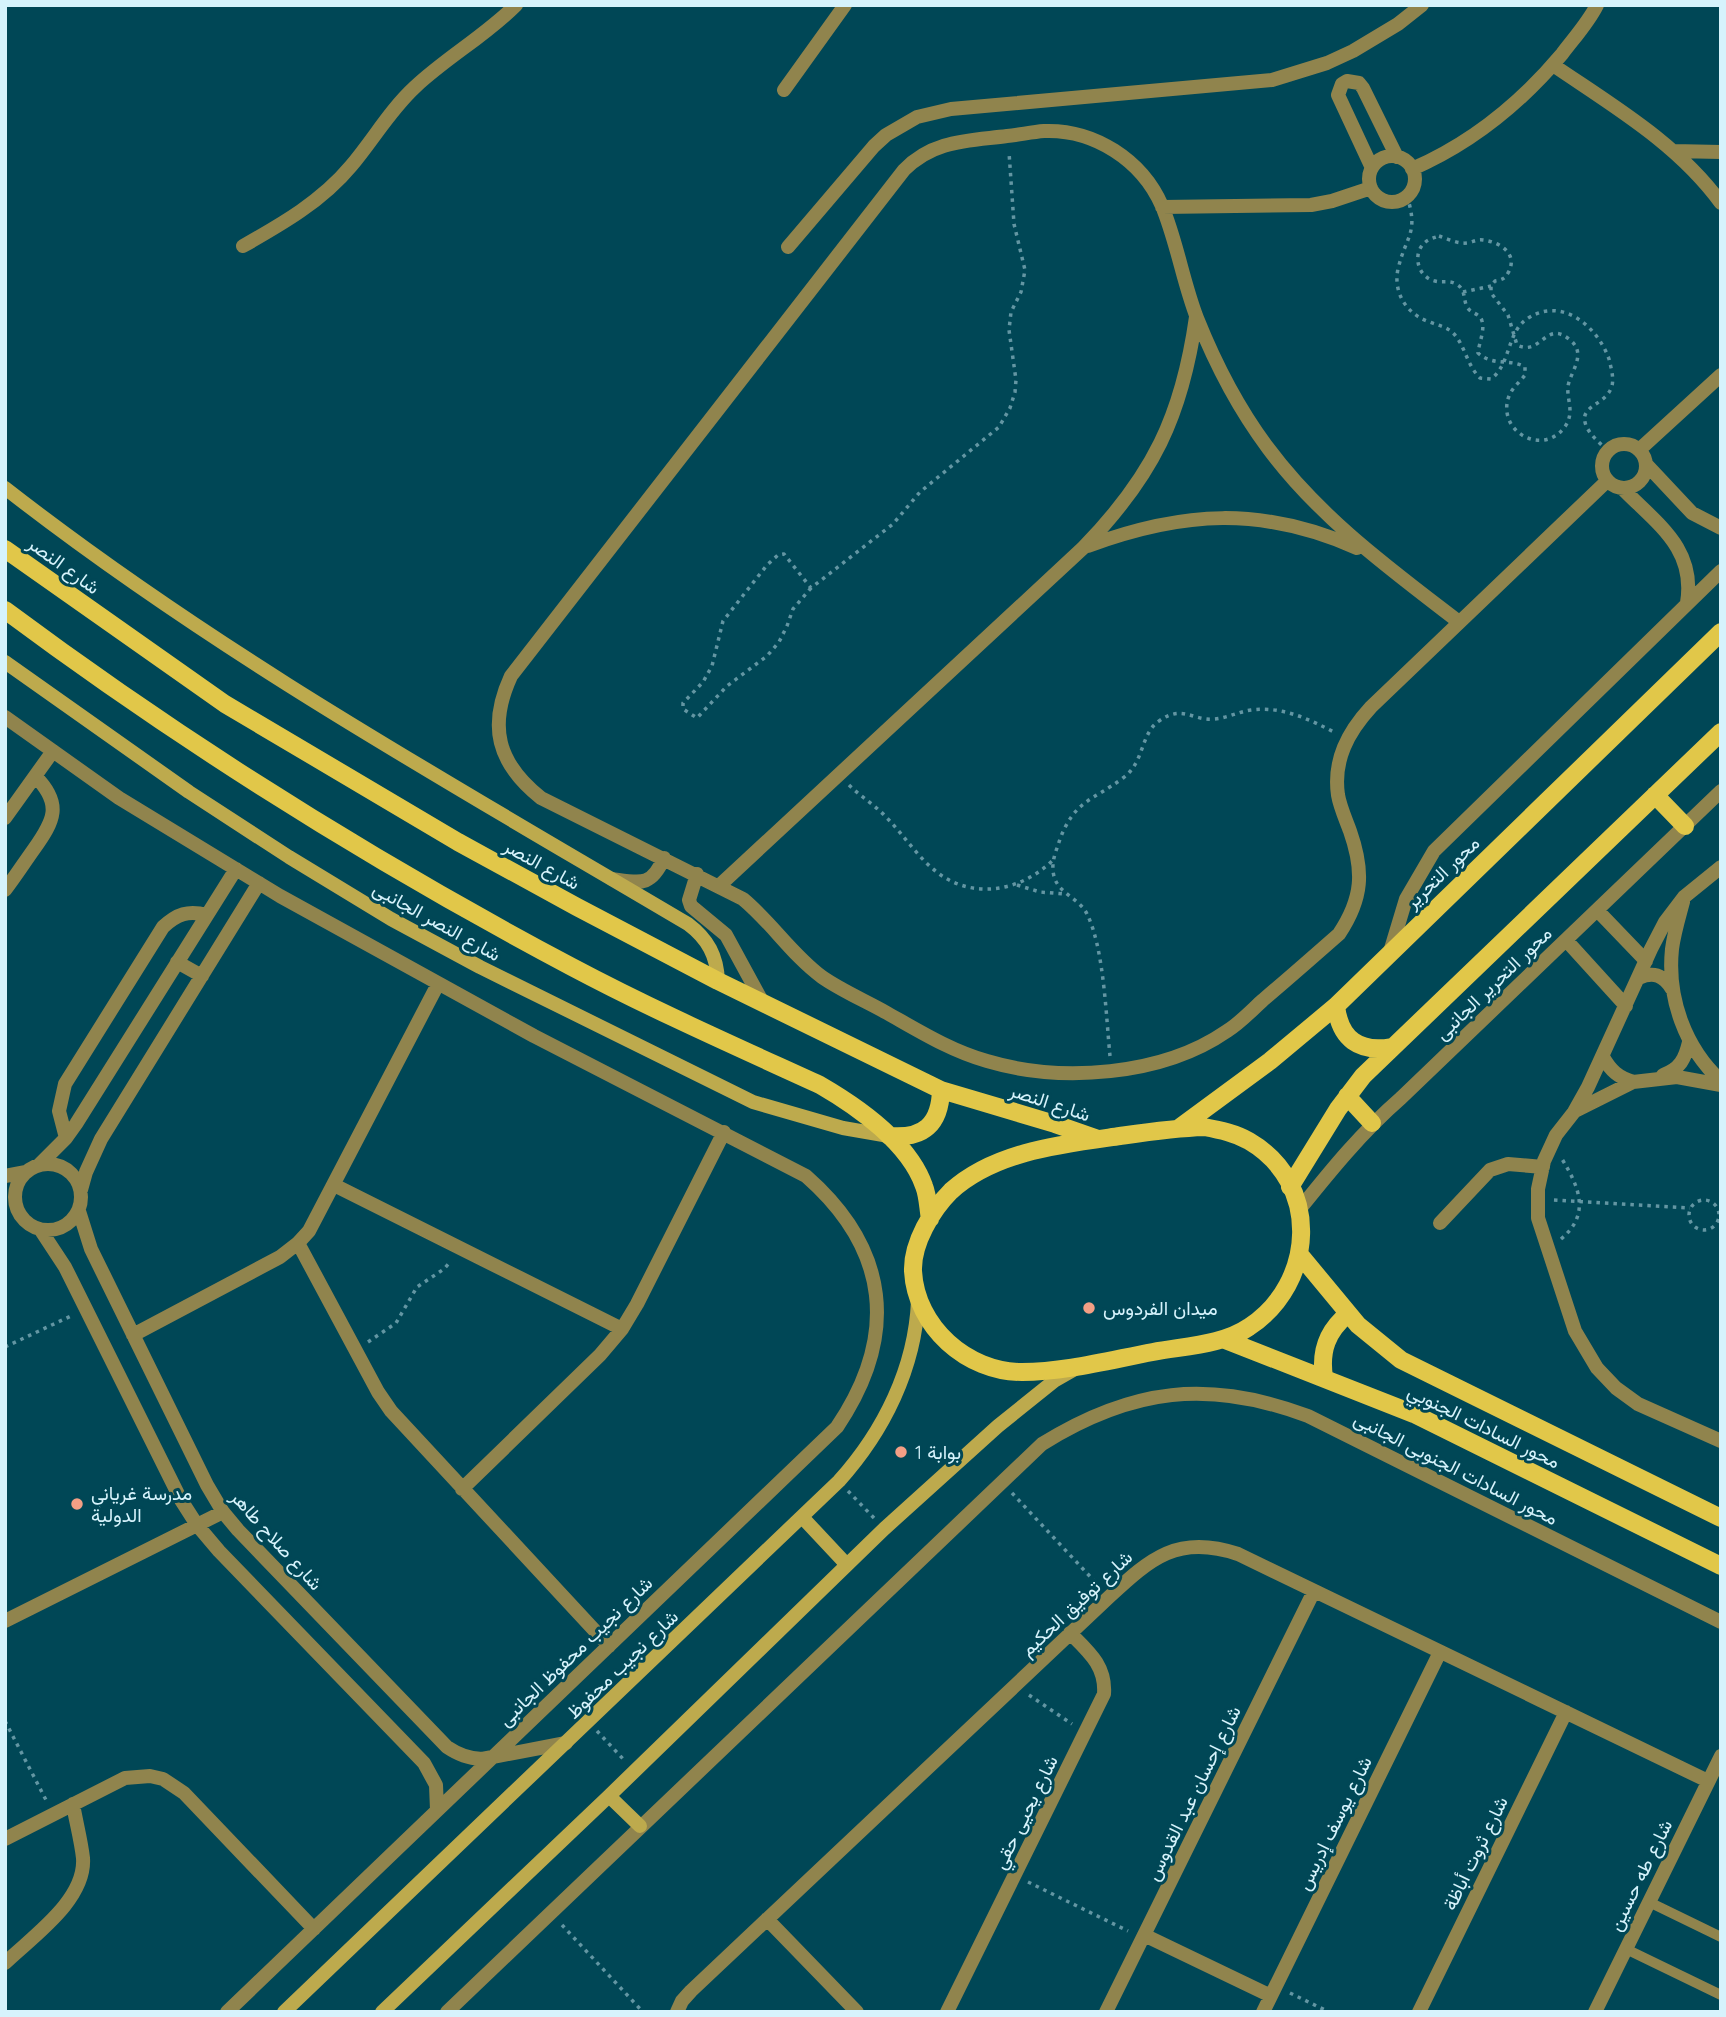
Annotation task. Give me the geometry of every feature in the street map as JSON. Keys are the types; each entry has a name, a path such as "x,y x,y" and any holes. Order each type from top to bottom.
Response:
{"main road":[{"name":"شارع النصر","path":"5,549 225,704 458,842 718,981 941,1090 1098,1139"},
{"path":"5,610 194,744 381,861 574,968 843,1098 890,1136 914,1166 924,1187 930,1219"},
{"name":"محور التحرير","path":"1179,1128 1270,1061 1336,1006 1721,632"},
{"path":"1290,1186 1363,1076 1721,732"},
{"path":"1655,795 1685,826"},
{"path":"1336,1006 1343,1032 1353,1041 1365,1048 1392,1047"},
{"path":"890,1136 906,1138 922,1132 934,1121 940,1106 941,1090"},
{"path":"1348,1096 1371,1123"},
{"path":"1204,1127 1227,1132 1249,1142 1269,1156 1290,1186 1302,1225 1300,1255 1290,1284 1272,1308 1248,1328 1223,1339 1035,1372 1011,1372 987,1367 946,1342 919,1301 913,1268 919,1239 950,1192 1000,1161 1045,1148 1179,1128 1204,1127"},
{"name":"محور السادات الجنوبي","path":"1300,1255 1373,1340 1401,1360 1721,1518"},
{"path":"1324,1377 1324,1347 1333,1328 1348,1314"},
{"name":"محور السادات الجنوبي","path":"1223,1339 1413,1414 1721,1566"}],"street":[{"path":"243,246 288,221 322,194 349,168 417,85 486,33 516,5"},
{"path":"784,90 845,5"},
{"path":"788,247 874,146 916,117 951,109 1272,80 1353,51 1398,24 1422,5"},
{"path":"1412,169 1456,148 1511,107 1553,65 1597,5"},
{"path":"1553,65 1653,133 1721,203"},
{"path":"1372,168 1338,96 1342,85 1347,81 1359,83 1363,88 1396,157"},
{"path":"1459,622 1333,522 1298,486 1267,447 1239,405 1216,362 1196,316 1163,207 1140,171 1106,145 1065,132 1044,131 945,144 916,158 904,170 511,676 502,697 498,720 500,743 509,765 522,783 541,798 720,885 743,899 762,914 801,959 823,977 948,1046 986,1061 1027,1070 1069,1074 1112,1071 1164,1059 1227,1032 1339,934 1355,904 1360,872 1356,849 1338,797 1337,772 1343,748 1354,726 1607,481"},
{"path":"1673,151 1721,152"},
{"path":"1396,157 1412,169 1414,184 1407,196 1387,202 1380,199 1371,188 1372,168 1382,159 1396,157"},
{"path":"1163,207 1311,205 1352,196 1371,188"},
{"path":"720,885 1083,548 1114,516 1140,481 1162,443 1190,360 1196,316"},
{"path":"1623,489 1637,484 1643,478 1642,457 1721,375"},
{"path":"1687,603 1689,579 1683,556 1671,538 1623,489 1607,481 1602,462 1608,452 1617,445 1625,444 1642,457 1692,513 1721,528"},
{"path":"5,488 99,558 232,650 366,734 688,924 699,932 714,955 718,981"},
{"path":"1083,548 1165,522 1207,517 1250,518 1292,525 1371,554"},
{"path":"1390,952 1406,899 1434,851 1721,570"},
{"name":"شارع النصر الجانبى","path":"5,662 156,769 278,850 391,919 480,967 753,1102 843,1128 890,1136"},
{"name":"شارع نجيب محفوظ الجانبى","path":"5,717 118,798 259,883 546,1042 806,1176 829,1196 849,1221 874,1280 877,1311 875,1342 855,1401 837,1427 227,2012"},
{"path":"5,818 53,751"},
{"path":"5,890 50,826 53,813 51,799 45,786 35,776"},
{"name":"محور التحرير الجانبى","path":"1299,1210 1371,1123 1721,791"},
{"path":"612,879 642,882 651,880 664,858"},
{"path":"1721,867 1684,897 1665,922 1603,1057 1574,1112 1553,1143 1543,1167 1538,1198 1538,1218 1575,1331 1597,1368 1616,1388 1638,1404 1721,1441"},
{"path":"24,1220 16,1204 17,1186 66,1138 236,869"},
{"path":"697,874 689,900 691,906 726,935 763,1003"},
{"path":"40,1229 58,1229 67,1225 79,1211 86,1172 101,1139 259,883"},
{"path":"1672,989 1672,949 1684,897"},
{"path":"1597,910 1646,961"},
{"path":"66,1138 59,1111 65,1084 156,939 172,919 183,913 207,915"},
{"path":"1566,940 1626,1006"},
{"path":"177,962 202,976"},
{"path":"1639,978 1648,974 1658,975 1667,981 1689,1042 1721,1083"},
{"path":"133,1335 279,1257 298,1243 313,1224 439,984"},
{"path":"1574,1112 1633,1082 1674,1071 1685,1059 1689,1042"},
{"path":"1603,1057 1610,1069 1633,1082"},
{"path":"1659,1077 1721,1083"},
{"path":"462,1489 600,1355 622,1329 724,1132"},
{"path":"5,1176 50,1164 61,1166 70,1172 81,1190"},
{"path":"1440,1223 1490,1170 1508,1164 1543,1167"},
{"path":"334,1185 622,1329"},
{"name":"شارع صلاح طاهر","path":"79,1211 85,1237 207,1485 223,1512 238,1530 447,1747 457,1754 469,1759 482,1759 566,1744"},
{"path":"5,1212 40,1229 65,1267 181,1500 197,1525 424,1763 436,1785 437,1810"},
{"path":"298,1243 391,1411 609,1646"},
{"name":"شارع نجيب محفوظ","path":"284,2012 803,1518 855,1465 894,1400 908,1365 917,1330 919,1301"},
{"path":"382,2012 884,1529 998,1426 1054,1381 1082,1365"},
{"name":"محور السادات الجنوبى الجانبى","path":"1001,1481 1042,1444 1070,1427 1120,1406 1162,1396 1192,1393 1251,1398 1308,1416 1721,1622"},
{"path":"447,2012 1001,1481"},
{"path":"5,1621 223,1512"},
{"path":"803,1518 847,1565"},
{"name":"شارع توفيق الحكيم","path":"677,2012 691,1991 1108,1597 1140,1568 1176,1549 1197,1546 1238,1554 1709,1781"},
{"name":"شارع إحسان عبد القدوس","path":"1106,2012 1314,1591"},
{"name":"شارع يحيى حقي","path":"947,2012 1104,1694 1105,1681 1095,1658 1070,1633"},
{"name":"شارع يوسف إدريس","path":"1263,2012 1440,1652"},
{"name":"شارع ثروت أباظة","path":"1419,2012 1566,1712"},
{"name":"شارع طه حسين","path":"1595,2012 1721,1756"},
{"path":"5,1839 125,1778 150,1776 163,1779 184,1793 314,1929"},
{"path":"609,1796 640,1826"},
{"path":"5,1963 72,1898 79,1886 83,1858 73,1804"},
{"path":"767,1919 857,2012"},
{"path":"1143,1937 1273,1991"}],"lane":[{"path":"1649,1902 1721,1937"},
{"path":"1626,1949 1721,1995"}],"path":[{"path":"811,587 784,554 778,555 767,565 723,621 712,666 703,682 683,704 683,709 697,718 727,686 767,656 779,642 793,609 811,587 893,524 920,492 999,426 1010,408 1016,380 1009,330 1011,312 1021,292 1025,270 1014,224 1007,136"},
{"path":"1407,196 1413,216 1410,238 1398,269 1397,280 1402,300 1417,316 1453,332 1472,371 1480,378 1491,379 1500,372 1517,329 1528,318 1542,311 1557,310 1572,315 1585,324 1597,335 1605,348 1613,374 1607,396 1586,412 1584,420 1587,428 1608,452"},
{"path":"1463,292 1490,286 1494,281 1501,280 1510,270 1511,257 1503,246 1482,239 1467,243 1439,236 1429,239 1421,246 1419,268 1435,281 1456,283 1463,292 1466,305 1480,316 1483,322 1478,353 1492,362 1522,365 1526,370 1525,376 1510,394 1506,405 1507,417 1513,428 1521,436 1532,440 1555,436 1564,428 1569,417 1571,405 1568,385 1577,367 1579,355 1575,344 1567,337 1555,334 1544,337 1533,348 1525,349 1517,345 1508,315 1491,293 1490,286"},
{"path":"1112,1071 1097,938 1085,909 1057,885 1052,873 1053,859 1066,823 1080,805 1126,776 1136,765 1147,736 1157,723 1171,715 1188,713 1200,718 1214,719 1250,710 1273,709 1295,713 1347,739"},
{"path":"839,774 861,798 884,814 938,873 953,882 989,890 1015,885 1040,872 1053,859"},
{"path":"1015,885 1040,892 1066,894"},
{"path":"1548,1249 1574,1224 1580,1201 1578,1187 1553,1143"},
{"path":"1538,1198 1690,1208"},
{"path":"1707,1200 1718,1208 1719,1222 1708,1230 1694,1227 1690,1222 1690,1208 1694,1203 1707,1200"},
{"path":"355,1350 396,1323 417,1287 444,1269 459,1248"},
{"path":"5,1348 86,1308"},
{"path":"839,1481 884,1529"},
{"path":"1001,1481 1108,1597"},
{"path":"1015,1685 1085,1733"},
{"path":"5,1721 54,1814"},
{"path":"588,1722 634,1771"},
{"path":"1014,1876 1143,1937"},
{"path":"551,1913 643,2012"},
{"path":"1273,1991 1329,2012"}],"place":[{"name":"ميدان الفردوس","path":"1089,1308"},
{"name":"بوابة 1","path":"901,1452"},
{"name":"مدرسة غرياني الدولية","path":"77,1504"}]}
